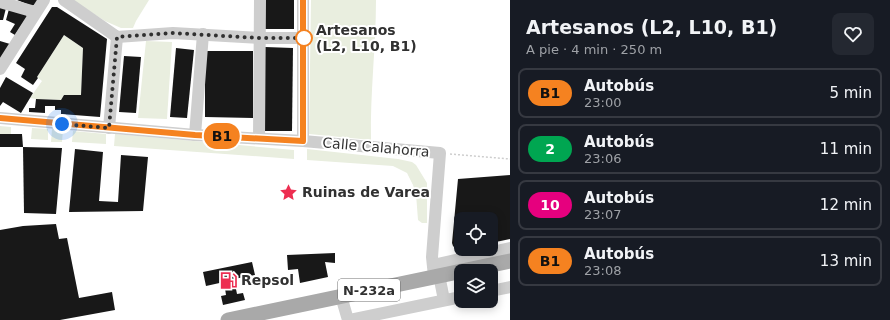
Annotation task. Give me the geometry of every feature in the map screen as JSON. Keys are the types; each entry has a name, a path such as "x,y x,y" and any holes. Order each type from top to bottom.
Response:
{"main road":[{"name":"N-232a","path":"228,320 266,316 435,272 510,261"}],"street":[{"path":"0,69 44,0"},
{"path":"64,0 117,37 172,33 260,38 304,38"},
{"path":"260,0 260,138"},
{"path":"303,0 303,141"},
{"path":"0,2 35,12"},
{"path":"195,135 203,34"},
{"path":"109,128 117,37"},
{"name":"Calle Calahorra","path":"0,118 195,135 303,141 440,153"},
{"path":"440,153 432,257 444,300"},
{"path":"435,272 510,248"},
{"path":"498,290 510,287"},
{"path":"341,296 349,320 454,298"}],"path":[{"path":"440,153 510,158"}],"shaded area":[{"path":"72,0 149,0 133,28 121,28 105,21"},
{"path":"311,0 376,0 371,105 371,140 309,134"},
{"path":"64,35 83,48 81,95 64,95 61,100 30,98 42,81 37,77"},
{"path":"146,41 172,42 167,119 138,118"},
{"path":"0,126 11,127 11,134 0,134"},
{"path":"32,128 48,129 48,140 31,139"},
{"path":"52,129 63,129 62,142 51,142"},
{"path":"73,131 106,134 106,144 72,142"},
{"path":"115,134 294,150 294,159 114,146"},
{"path":"307,149 398,159 412,162 416,165 427,183 427,223 422,223 418,220 416,194 407,173 393,166 307,160"}],"building":[{"path":"17,0 39,0 32,6"},
{"path":"265,0 294,0 294,29 265,29"},
{"path":"0,6 6,8 3,20 0,20"},
{"path":"52,7 57,7 107,39 100,117 61,114 61,110 55,110 55,106 45,106 45,113 29,112 29,108 35,108 36,99 61,100 64,95 81,95 83,48 64,35 33,85 21,77 25,69 16,63"},
{"path":"9,9 26,14 27,17 15,35 10,32 15,24 6,20"},
{"path":"0,41 10,44 0,59"},
{"path":"265,47 293,48 292,131 263,131"},
{"path":"176,48 194,50 187,118 170,117"},
{"path":"205,51 253,51 253,118 205,117"},
{"path":"124,56 141,57 136,113 119,112"},
{"path":"6,77 33,93 21,113 3,102 0,106 0,88"},
{"path":"0,134 22,134 23,147 0,147"},
{"path":"23,147 62,148 56,214 24,213"},
{"path":"75,149 103,152 99,201 118,202 121,155 148,157 143,211 69,212"},
{"path":"510,175 510,239 498,242 498,212 455,212 458,179"},
{"path":"454,222 454,247 452,243"},
{"path":"56,224 59,239 67,238 79,298 112,292 115,310 60,320 0,320 0,230 23,226"},
{"path":"335,253 335,263 325,262 328,277 300,283 298,269 288,270 287,255"},
{"path":"252,262 255,275 234,279 237,294 243,293 245,300 223,305 221,296 226,295 224,282 206,286 203,272"}],"bus line":[{"name":"B1","path":"0,118 195,135 303,141 303,0"}],"place":[{"name":"Artesanos (L2, L10, B1)","path":"304,38"},
{"name":"Ruinas de Varea","path":"289,192"},
{"name":"Repsol","path":"228,280"}],"route":[{"path":"62,124 109,128 117,37 172,33 260,38 304,38"}]}
